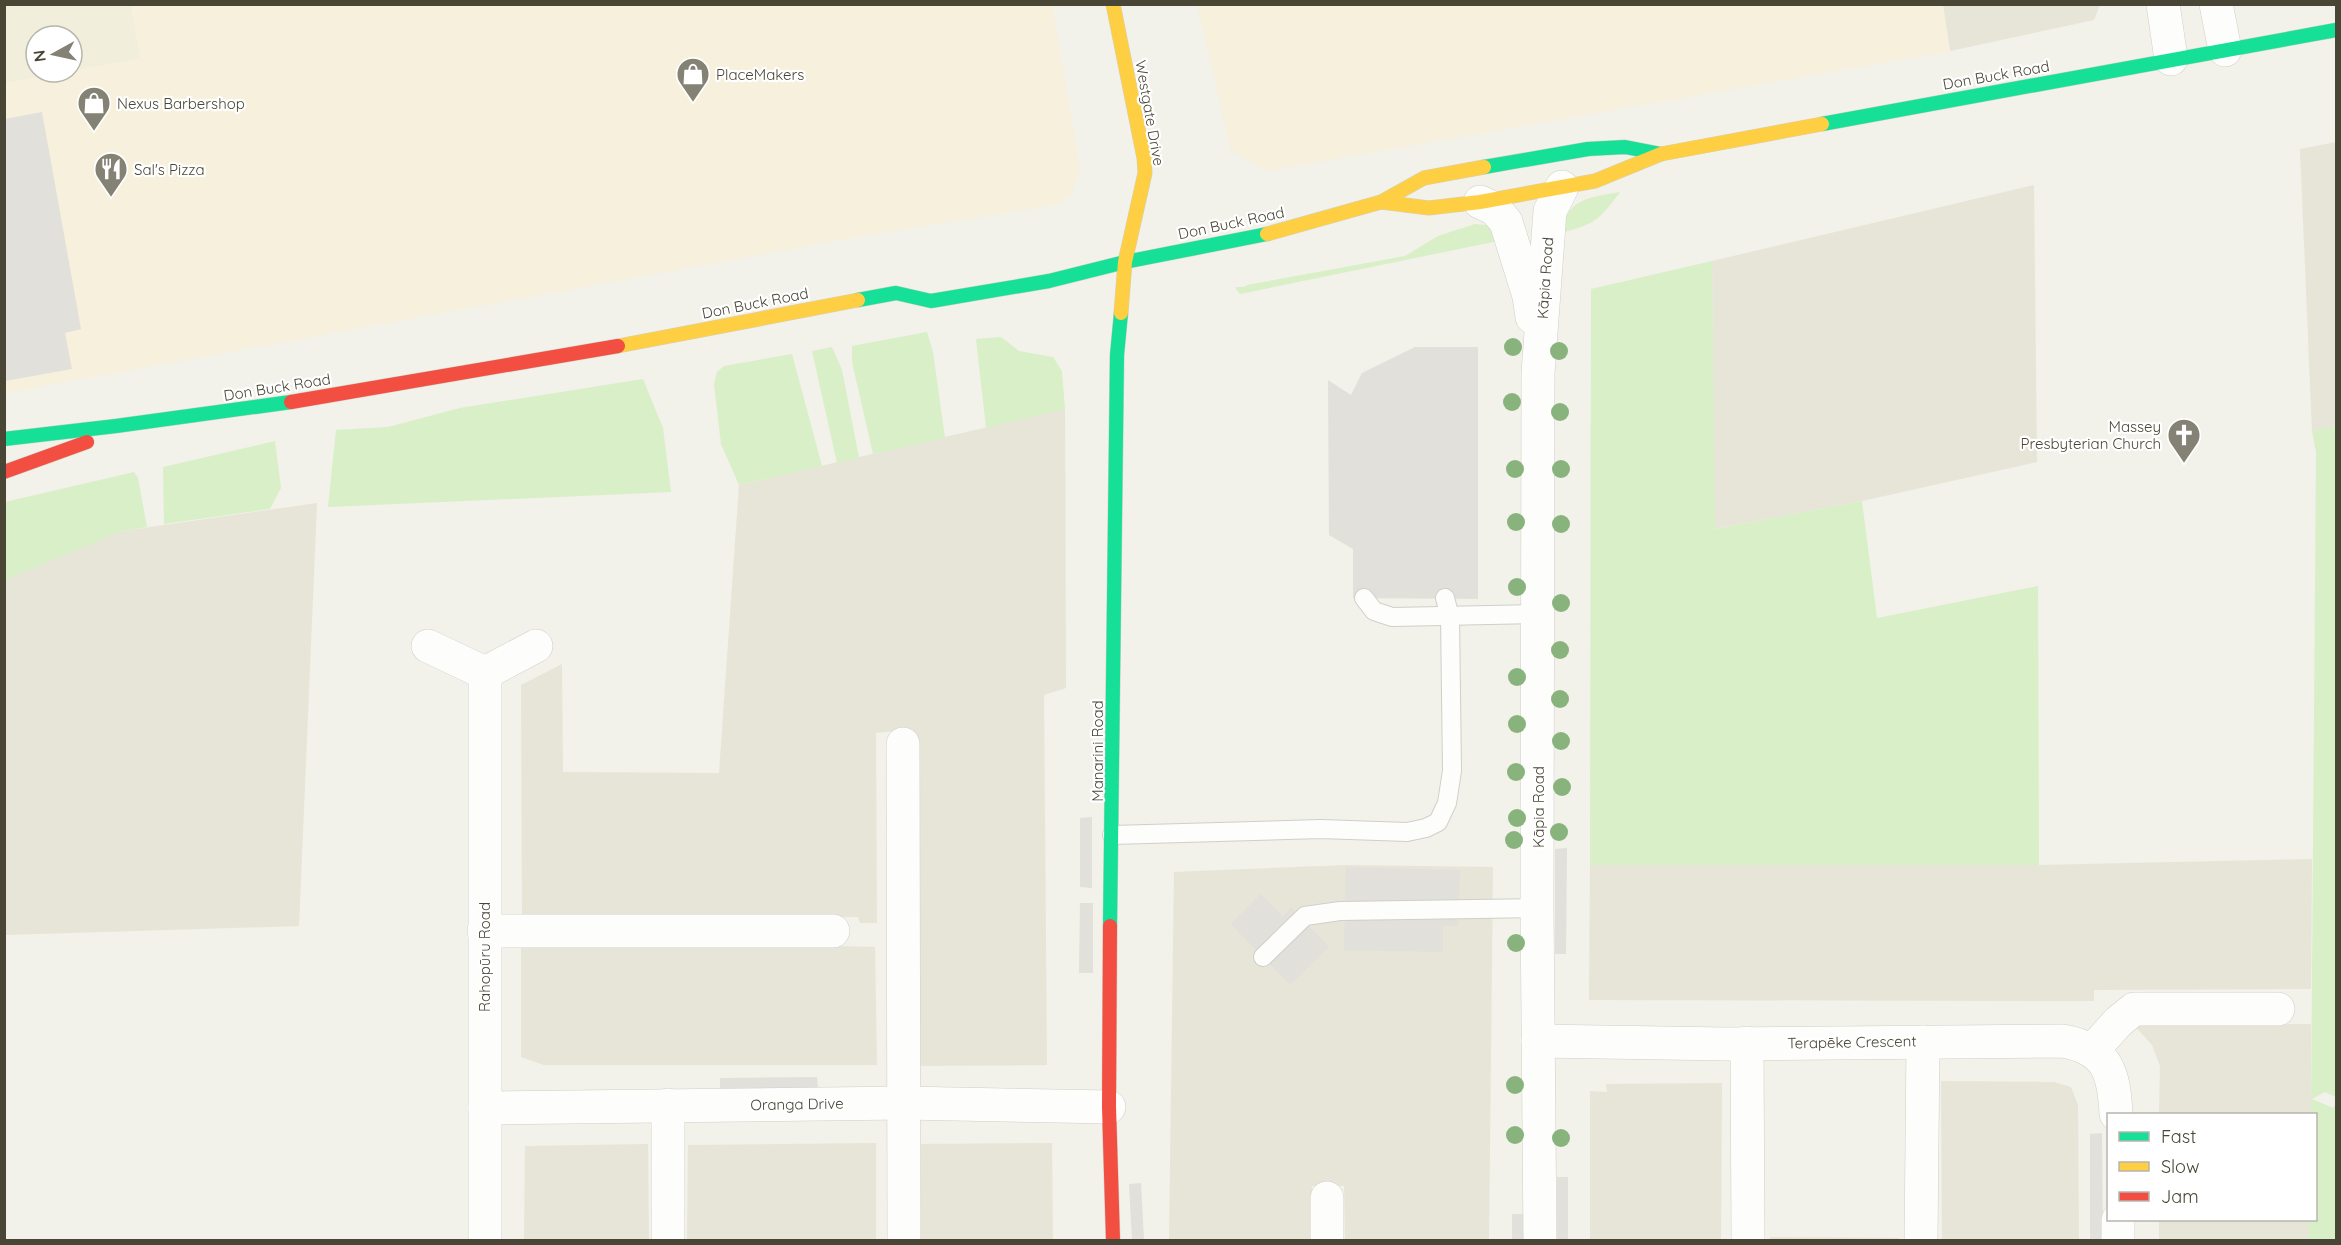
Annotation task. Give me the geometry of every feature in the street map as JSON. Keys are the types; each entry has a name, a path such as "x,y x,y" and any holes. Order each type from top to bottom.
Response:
{"main road":[{"name":"Westgate Drive","path":"1113,4 1144,158 1145,173 1125,261"},
{"name":"Don Buck Road","path":"1380,202 1429,208 1480,202 1595,181 1661,154 2337,30"},
{"name":"Don Buck Road","path":"4,439 131,426 447,378 896,293 931,301 1010,288 1049,281 1125,261 1250,239 1380,202 1424,178 1588,149 1625,147 1661,154"},
{"name":"Manarini Road","path":"1113,1240 1109,1107 1117,355 1125,261"},
{"name":"Don Buck Road","path":"4,472 131,426"}],"street":[{"path":"2163,4 2171,59"},
{"path":"2216,4 2225,50"},
{"name":"Kāpia Road","path":"1540,1240 1537,908 1538,372 1550,211 1562,187"},
{"name":"Kāpia Road","path":"1480,202 1495,209 1506,222 1529,296 1538,372"},
{"path":"428,646 485,673 536,646"},
{"name":"Rahopūru Road","path":"485,673 485,1240"},
{"path":"903,744 904,1240"},
{"path":"484,931 833,931"},
{"path":"2116,1113 2112,1076 2103,1060 2092,1051 2118,1022 2134,1009 2278,1009"},
{"name":"Terapēke Crescent","path":"1538,1041 1747,1043 2063,1041 2080,1044 2092,1051"},
{"path":"1921,1240 1923,1042"},
{"path":"1747,1043 1748,1240"},
{"name":"Oranga Drive","path":"485,1108 904,1103 1109,1107"},
{"path":"668,1106 668,1240"},
{"path":"1327,1198 1327,1240"},
{"path":"2118,1221 2118,1240"}],"lane":[{"path":"1364,598 1374,611 1392,617 1538,614"},
{"path":"1112,835 1321,830 1407,832 1426,828 1438,822 1447,803 1452,771 1450,617 1445,598"},
{"path":"1263,957 1305,916 1340,911 1537,908"}],"shaded area":[{"path":"5,4 131,5 140,58 84,69 84,24 24,24 24,80 5,83"},
{"path":"131,5 1052,5 1080,168 1071,195 1055,205 857,237 5,393 4,83 24,79 24,84 84,84 84,68 140,58"},
{"path":"1197,5 1943,5 1950,51 1266,171 1231,150"},
{"path":"1943,5 2100,5 2094,20 1950,51"},
{"path":"42,112 81,329 65,333 72,369 5,381 5,119"},
{"path":"2336,142 2336,426 2312,431 2300,149"},
{"path":"2034,185 2037,462 1862,501 1714,529 1712,261"},
{"path":"1415,347 1478,347 1478,599 1353,598 1353,549 1329,535 1328,380 1351,395 1362,373"},
{"path":"1065,409 1066,688 1044,695 1047,1065 910,1066 913,729 876,733 877,923 860,923 858,917 522,918 521,685 562,664 563,772 719,773 739,485"},
{"path":"317,503 299,926 5,935 4,580 122,531"},
{"path":"1092,817 1092,888 1080,887 1080,818"},
{"path":"1567,848 1566,954 1555,954 1555,849"},
{"path":"2312,859 2311,989 2094,990 2094,1001 1589,1000 1590,865 2039,865"},
{"path":"1346,865 1493,867 1489,1240 1345,1240 1344,1186 1312,1186 1312,1240 1169,1240 1174,872"},
{"path":"1346,867 1460,870 1458,926 1443,926 1443,952 1344,950"},
{"path":"1261,894 1283,916 1291,907 1329,947 1290,985 1231,924"},
{"path":"1080,903 1093,903 1093,973 1079,973"},
{"path":"875,947 877,1065 544,1065 521,1057 521,948"},
{"path":"2133,1024 2311,1024 2311,1113 2159,1113 2160,1066 2152,1045"},
{"path":"817,1077 818,1088 720,1089 720,1078"},
{"path":"1941,1081 2054,1082 2071,1087 2078,1105 2079,1240 1942,1240"},
{"path":"1722,1083 1721,1240 1590,1240 1590,1091 1607,1092 1606,1084"},
{"path":"2102,1133 2103,1240 2090,1240 2090,1134"},
{"path":"876,1143 876,1240 687,1240 688,1145"},
{"path":"1052,1143 1053,1240 919,1240 917,1144"},
{"path":"648,1144 649,1240 524,1240 525,1146"},
{"path":"1557,1177 1568,1177 1568,1240 1557,1240"},
{"path":"1141,1183 1144,1240 1132,1240 1129,1184"},
{"path":"1512,1214 1523,1214 1523,1240 1512,1240"},
{"path":"2159,1221 2309,1221 2309,1240 2159,1240"},
{"path":"1770,1237 1899,1238 1899,1240 1770,1240"}],"green space":[{"path":"1620,192 1595,220 1582,227 1561,233 1564,221 1574,206 1589,198"},
{"path":"1475,224 1488,225 1503,240 1240,294 1236,289 1236,287 1405,256 1438,236"},
{"path":"1712,261 1715,529 1862,501 1877,618 2038,586 2039,865 1590,865 1591,289"},
{"path":"927,332 933,352 945,438 873,454 852,362 852,346"},
{"path":"1001,337 1019,351 1053,357 1062,371 1065,409 986,428 976,339"},
{"path":"832,347 842,370 859,458 837,463 812,351"},
{"path":"792,354 822,466 739,485 721,444 714,384 717,372 724,366"},
{"path":"643,379 663,428 671,492 328,507 336,430 388,427 460,408"},
{"path":"2336,426 2336,1097 2325,1092 2312,1099 2333,1108 2336,1104 2336,1240 2309,1240 2309,1221 2317,1221 2317,1113 2311,1113 2316,452 2312,431"},
{"path":"275,441 281,488 270,509 164,524 163,467"},
{"path":"134,472 138,478 147,527 122,531 5,580 5,502"}],"traffic: fast":[{"path":"1822,124 2336,30"},
{"path":"1484,167 1588,149 1625,147 1661,154"},
{"path":"858,300 896,293 931,301 1049,281 1125,262 1267,234"},
{"path":"1110,926 1117,355 1121,313"},
{"path":"4,439 291,402"}],"traffic: slow":[{"path":"1113,4 1144,158 1145,173 1125,262 1121,313"},
{"path":"1381,202 1429,208 1480,202 1595,181 1661,154 1822,124"},
{"path":"1267,234 1381,202 1424,178 1484,167"},
{"path":"618,346 858,300"}],"traffic: jam":[{"path":"291,402 618,346"},
{"path":"4,472 87,442"},
{"path":"1110,926 1109,1107 1113,1240"}],"place":[{"name":"PlaceMakers","path":"693,103"},
{"name":"Nexus Barbershop","path":"94,132"},
{"name":"Sal's Pizza","path":"111,198"},
{"name":"Massey Presbyterian Church","path":"2184,464"}]}
